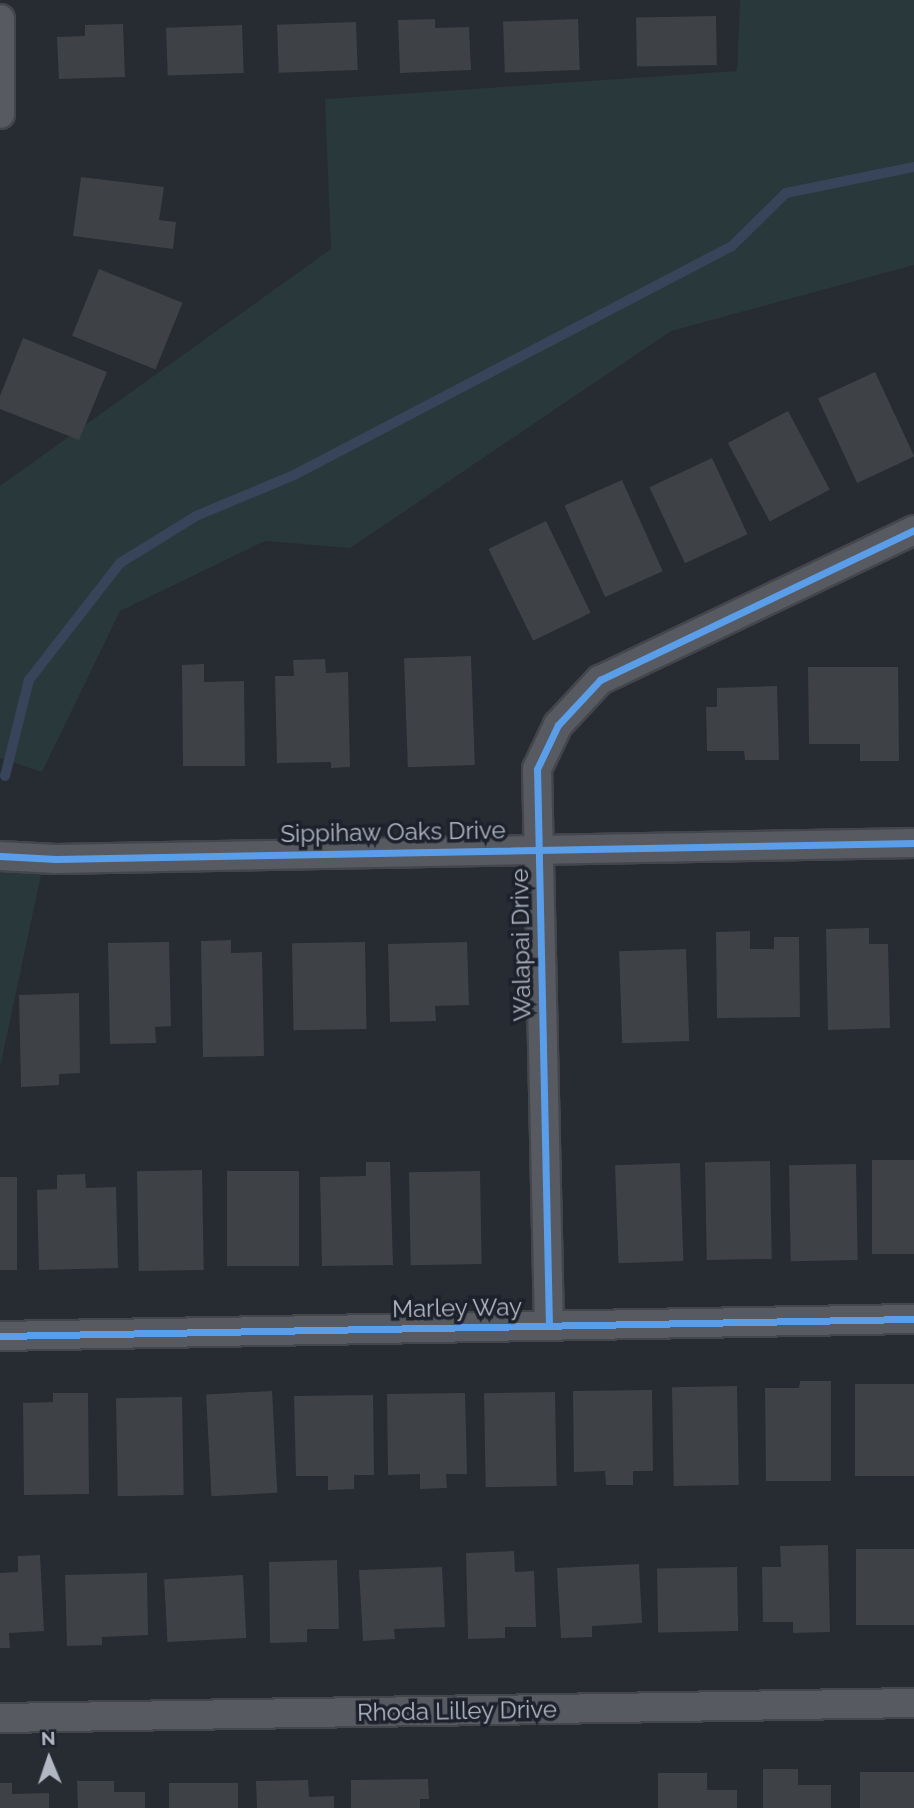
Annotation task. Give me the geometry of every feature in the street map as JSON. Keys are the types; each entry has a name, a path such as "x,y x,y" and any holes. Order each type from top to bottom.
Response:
{"street":[{"path":"0,19 0,114"},
{"name":"Walapai Drive","path":"549,1326 537,769 558,725 600,680 914,530"},
{"name":"Sippihaw Oaks Drive","path":"0,856 70,859 538,848 914,843"},
{"name":"Marley Way","path":"0,1336 914,1320"},
{"name":"Rhoda Lilley Drive","path":"0,1718 914,1703"}],"shaded area":[{"path":"740,0 914,0 914,265 671,331 350,548 265,541 120,611 42,772 0,758 0,486 331,249 325,99 737,71"},
{"path":"0,861 42,870 0,1068"}],"building":[{"path":"716,16 717,65 637,66 636,17"},
{"path":"435,19 435,28 469,27 471,70 400,73 398,20"},
{"path":"578,19 580,70 505,73 503,22"},
{"path":"356,22 358,70 279,73 277,25"},
{"path":"123,24 125,77 59,79 57,37 85,36 85,25"},
{"path":"242,25 244,73 168,76 166,28"},
{"path":"81,177 164,187 159,220 176,222 173,249 73,236"},
{"path":"99,269 182,303 155,369 72,336"},
{"path":"23,338 107,372 79,440 0,409 0,396"},
{"path":"875,372 914,456 857,483 818,399"},
{"path":"788,411 830,490 770,522 728,443"},
{"path":"712,458 747,534 685,563 649,487"},
{"path":"622,480 663,571 605,597 564,506"},
{"path":"546,521 591,613 533,641 488,549"},
{"path":"471,656 475,765 408,767 404,658"},
{"path":"325,659 326,673 348,672 350,767 331,768 331,762 277,763 275,676 294,676 293,660"},
{"path":"204,664 204,682 244,681 245,766 183,766 182,665"},
{"path":"808,667 898,667 899,761 860,761 860,744 809,744"},
{"path":"777,686 779,760 745,760 744,751 707,751 706,707 717,707 717,688"},
{"path":"869,928 869,944 888,944 890,1028 828,1030 826,929"},
{"path":"750,931 750,949 774,949 774,937 799,937 800,1017 717,1018 716,932"},
{"path":"231,940 231,953 262,952 264,1056 203,1057 201,941"},
{"path":"169,942 171,1026 155,1027 156,1043 110,1044 108,943"},
{"path":"365,942 367,1029 294,1030 292,943"},
{"path":"467,942 469,1005 435,1006 436,1021 390,1022 388,944"},
{"path":"686,949 689,1041 622,1043 619,951"},
{"path":"79,993 80,1073 59,1074 59,1085 21,1087 19,995"},
{"path":"872,1160 914,1160 914,1254 872,1254"},
{"path":"770,1161 772,1259 707,1260 705,1162"},
{"path":"366,1162 390,1162 393,1265 322,1266 320,1177 366,1176"},
{"path":"680,1163 683,1261 618,1263 615,1165"},
{"path":"856,1164 858,1260 791,1261 789,1165"},
{"path":"202,1170 204,1270 139,1271 137,1171"},
{"path":"227,1171 299,1171 299,1266 227,1266"},
{"path":"480,1171 482,1264 411,1265 409,1172"},
{"path":"85,1174 86,1188 116,1187 118,1268 39,1270 37,1190 57,1189 57,1175"},
{"path":"0,1177 17,1177 17,1270 0,1270"},
{"path":"800,1381 831,1381 831,1481 766,1481 765,1388 799,1388"},
{"path":"855,1384 914,1384 914,1476 855,1476"},
{"path":"737,1386 739,1485 674,1486 672,1387"},
{"path":"652,1390 653,1471 633,1471 633,1485 606,1485 605,1471 574,1472 573,1391"},
{"path":"272,1391 277,1493 211,1496 206,1394"},
{"path":"555,1392 557,1486 486,1487 484,1393"},
{"path":"53,1393 88,1393 89,1494 24,1495 23,1403 53,1402"},
{"path":"465,1393 467,1474 446,1474 447,1488 420,1489 420,1474 388,1475 387,1394"},
{"path":"373,1395 374,1475 354,1475 354,1489 328,1490 328,1476 296,1476 294,1396"},
{"path":"182,1397 184,1495 118,1496 116,1398"},
{"path":"828,1545 830,1632 793,1633 793,1622 763,1622 762,1567 781,1567 780,1546"},
{"path":"856,1549 914,1549 914,1625 856,1625"},
{"path":"514,1551 515,1572 534,1571 536,1627 505,1627 505,1638 468,1639 466,1553"},
{"path":"40,1555 44,1631 9,1633 10,1648 0,1648 0,1573 18,1572 18,1556"},
{"path":"337,1560 339,1629 307,1629 307,1642 270,1643 269,1562"},
{"path":"639,1564 642,1623 592,1626 592,1637 561,1638 557,1568"},
{"path":"442,1567 445,1627 394,1629 395,1639 363,1641 359,1570"},
{"path":"737,1567 738,1631 658,1632 657,1568"},
{"path":"147,1573 148,1635 102,1637 102,1645 67,1646 65,1575"},
{"path":"243,1575 246,1638 167,1642 164,1579"},
{"path":"763,1769 798,1769 798,1785 831,1785 831,1808 763,1808"},
{"path":"860,1772 914,1772 914,1808 860,1808"},
{"path":"658,1773 707,1773 707,1790 737,1790 737,1808 658,1808"},
{"path":"428,1779 429,1799 420,1799 420,1808 351,1808 351,1780"},
{"path":"308,1780 309,1797 334,1796 334,1808 257,1808 256,1781"},
{"path":"77,1781 114,1781 114,1792 145,1792 145,1808 78,1808"},
{"path":"0,1783 12,1783 12,1794 49,1793 49,1808 0,1808"},
{"path":"169,1783 238,1783 238,1808 169,1808"}],"waterway":[{"path":"5,776 29,680 120,563 196,516 294,475 731,247 786,193 914,167"}],"cycle path":[{"path":"549,1326 537,769 558,725 600,680 914,530"},
{"path":"0,856 56,859 914,843"},
{"path":"0,1336 914,1319"}]}
